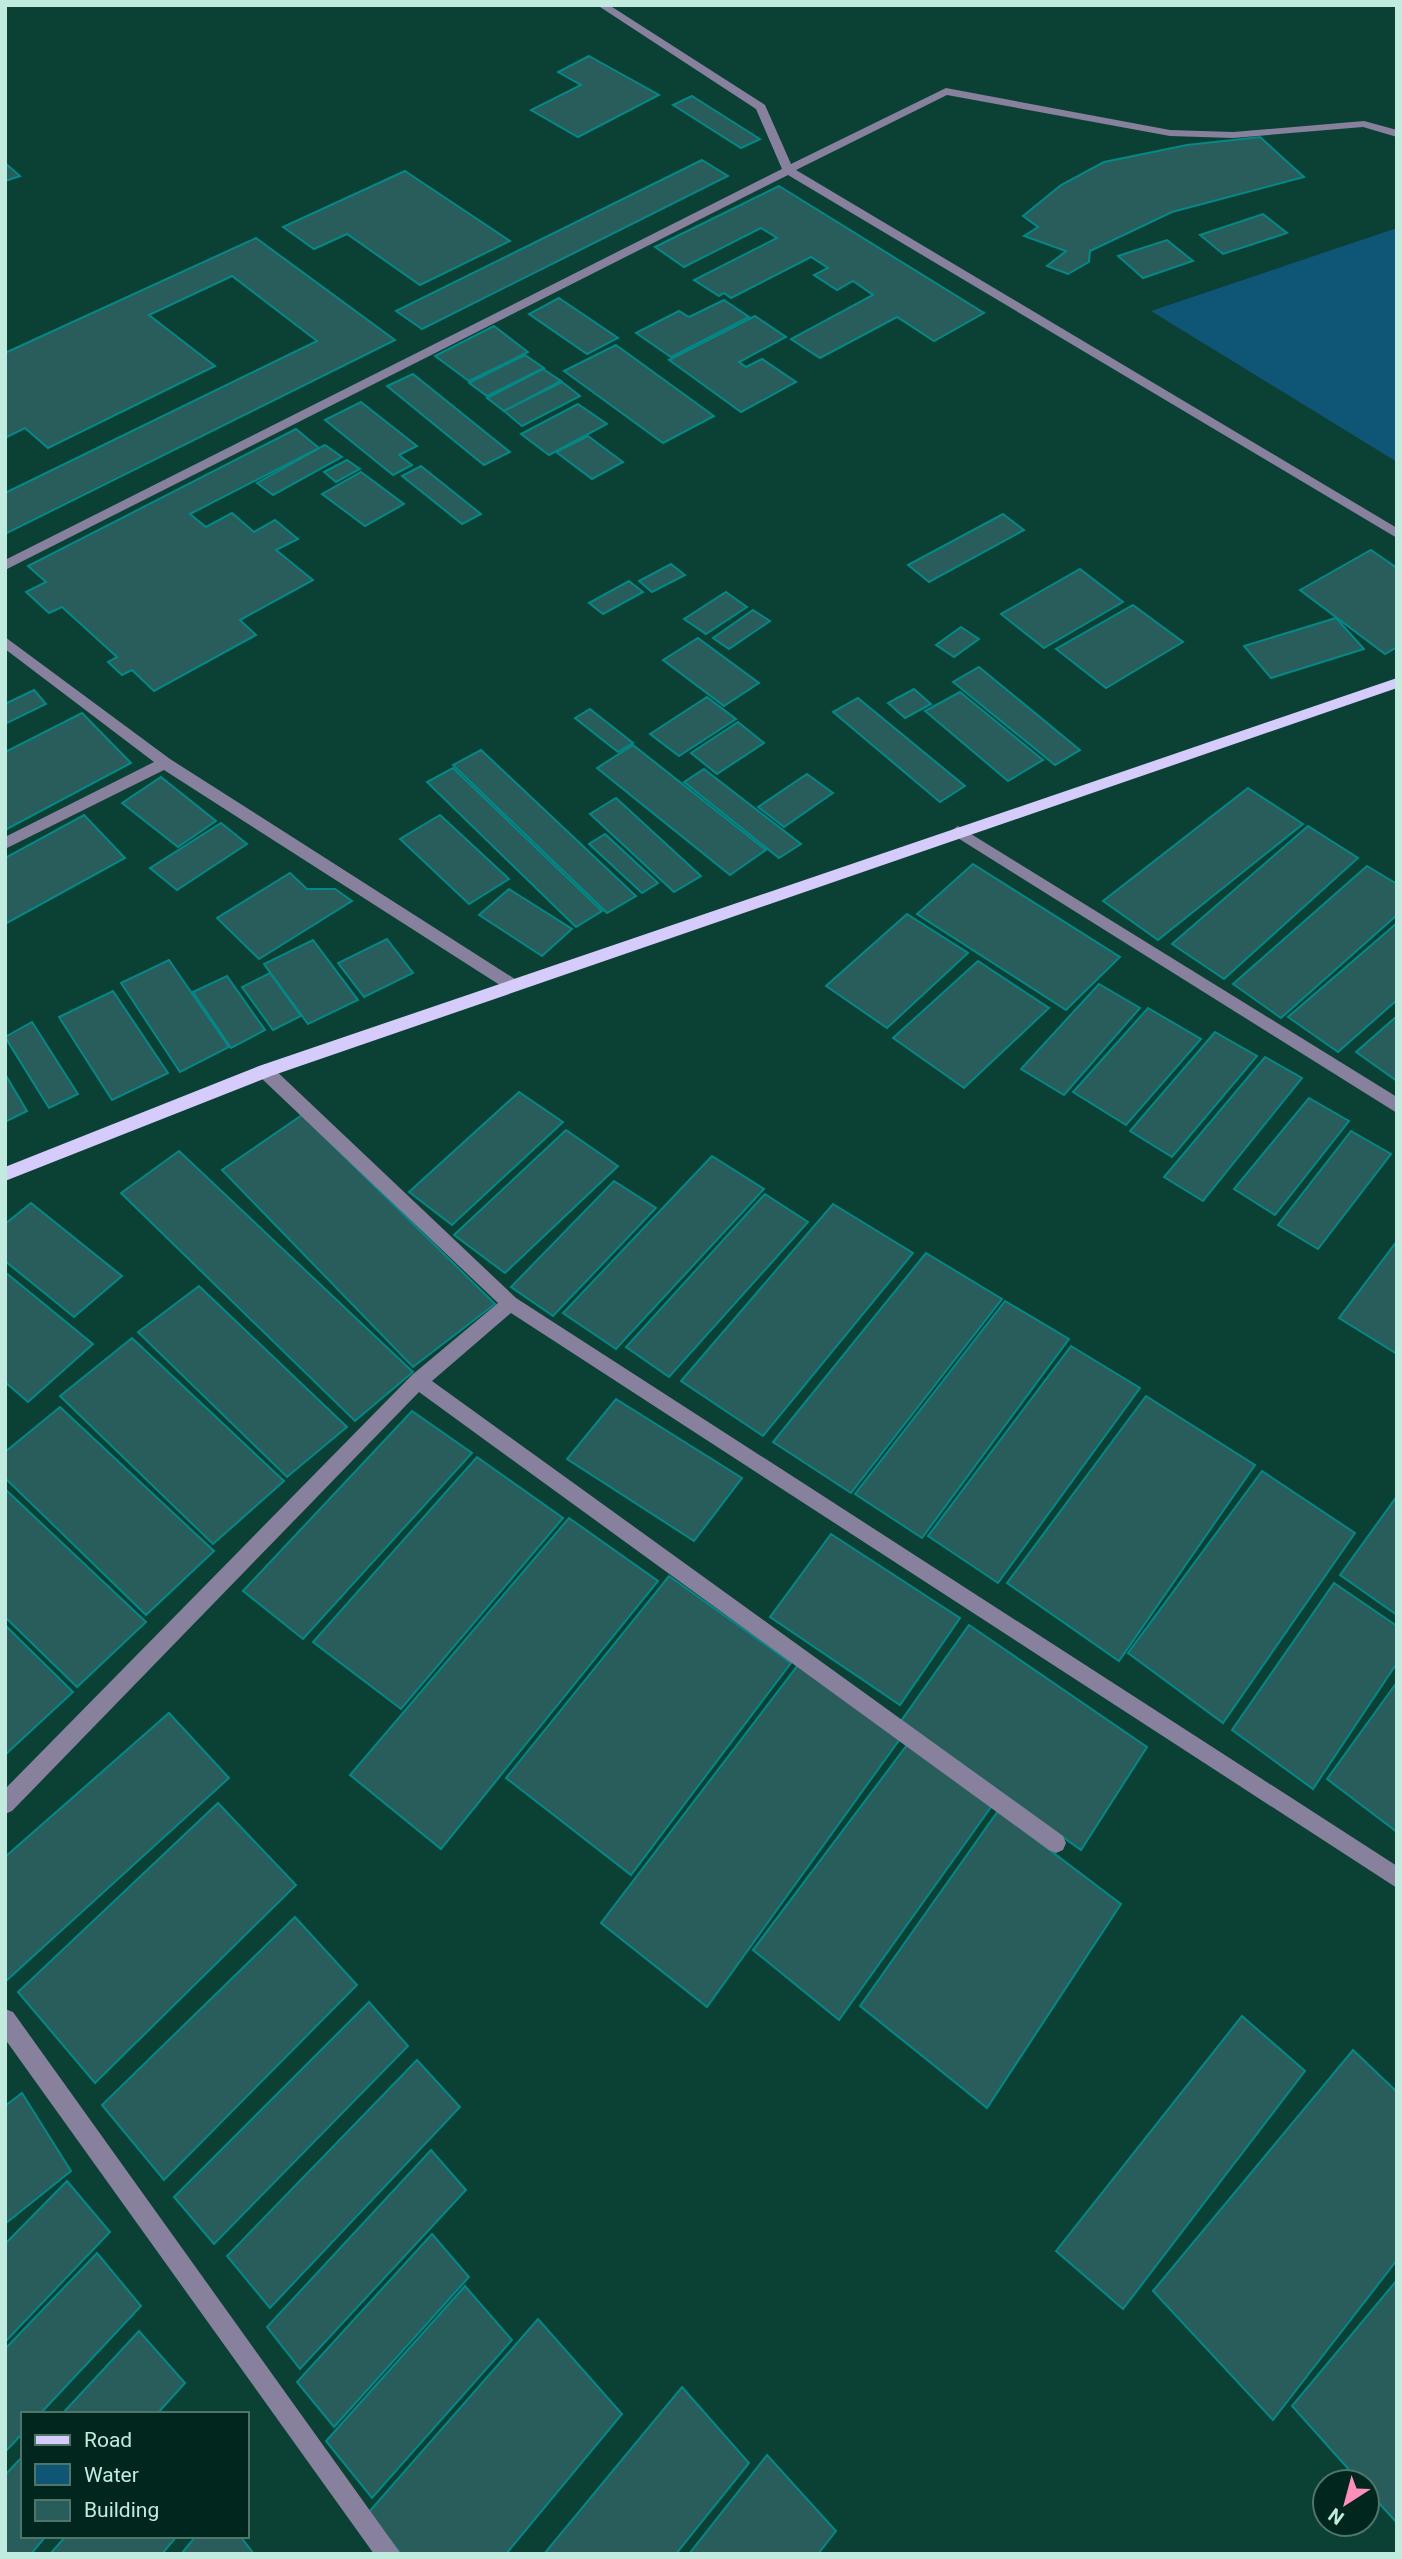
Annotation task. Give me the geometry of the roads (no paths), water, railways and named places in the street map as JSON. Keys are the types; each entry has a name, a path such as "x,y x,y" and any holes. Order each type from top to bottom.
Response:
{"main road":[{"path":"5,1174 265,1071 1397,682"}],"street":[{"path":"602,5 761,107 788,170 1397,534"},
{"path":"5,566 946,91 1170,133 1233,135 1364,124 1397,134"},
{"path":"5,642 165,763 512,985"},
{"path":"5,844 165,763"},
{"path":"958,831 1397,1106"},
{"path":"265,1071 510,1303 1397,1878"},
{"path":"5,1804 418,1381 510,1303"},
{"path":"418,1381 1056,1843"},
{"path":"5,2020 389,2554"}],"water":[{"path":"1397,228 1397,462 1151,311"}]}
